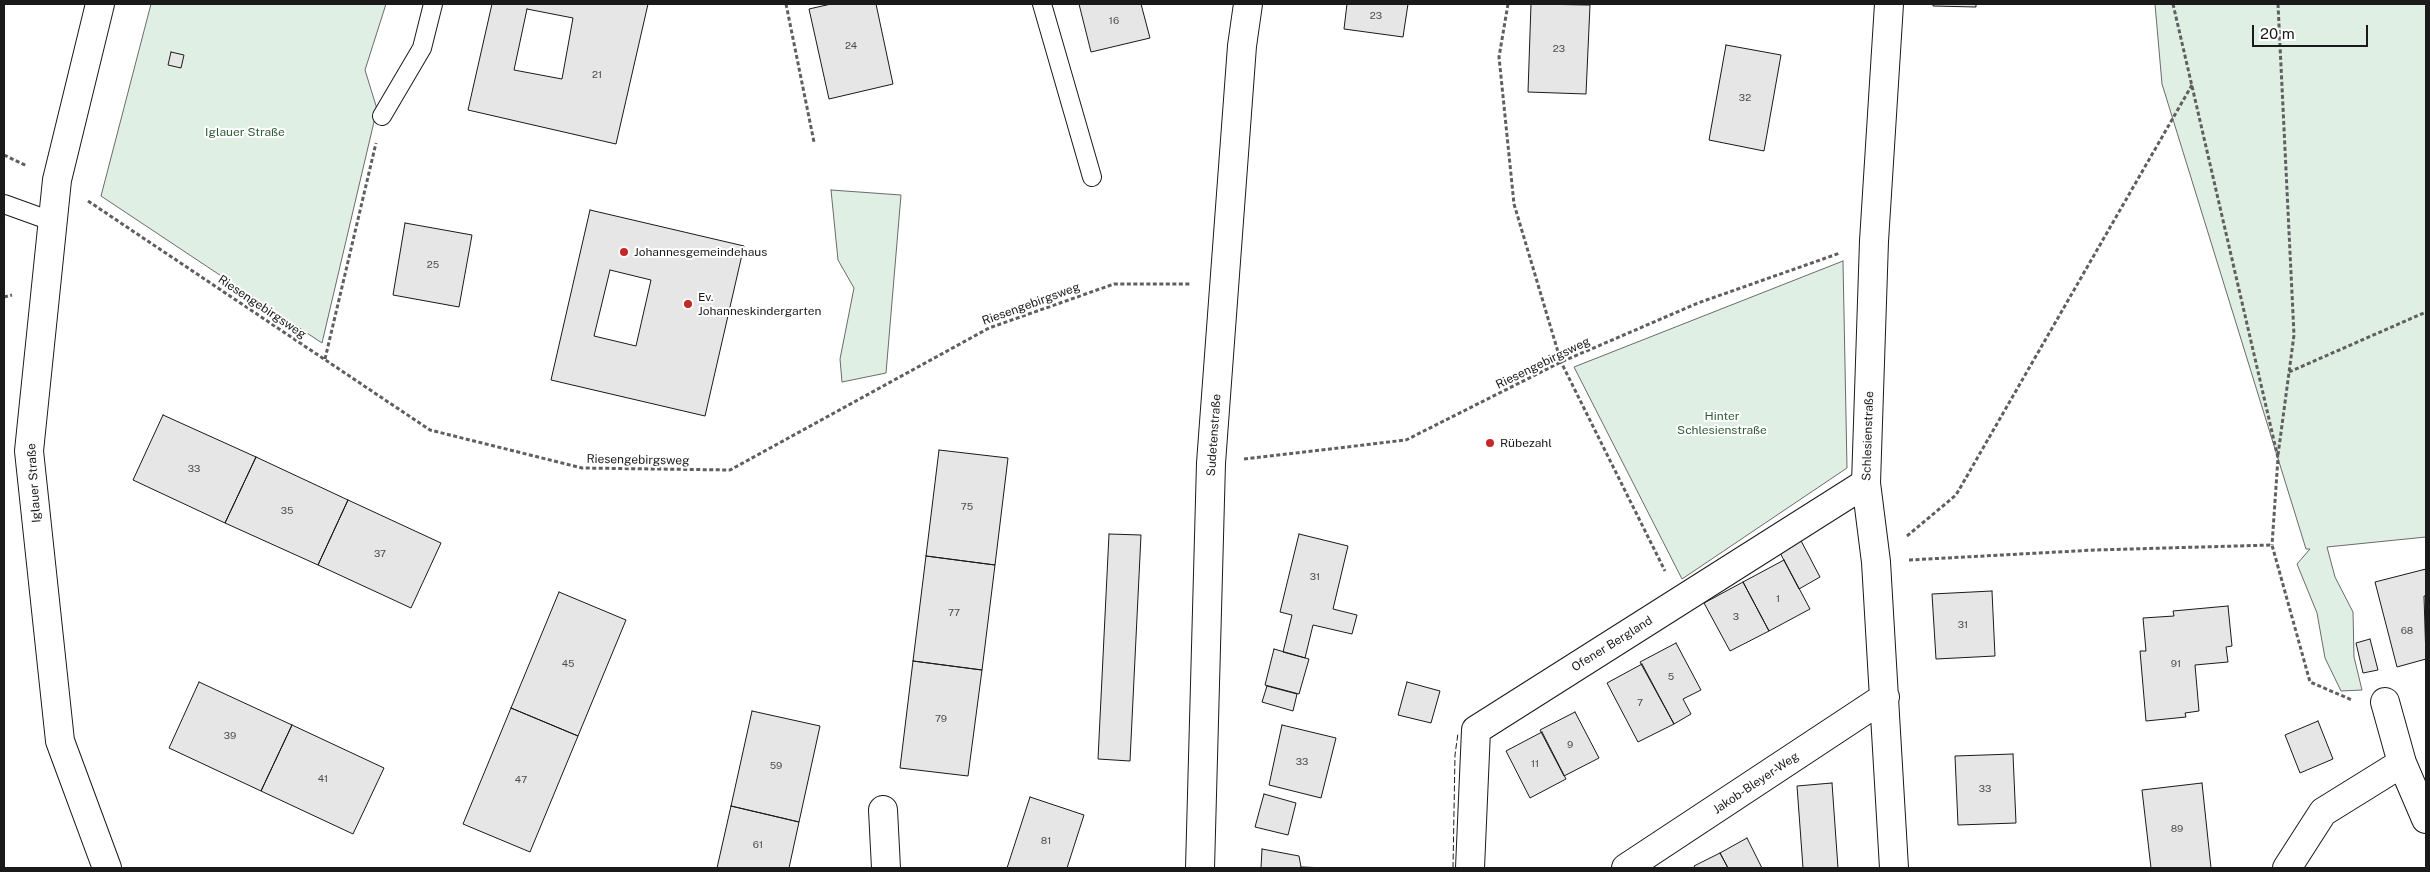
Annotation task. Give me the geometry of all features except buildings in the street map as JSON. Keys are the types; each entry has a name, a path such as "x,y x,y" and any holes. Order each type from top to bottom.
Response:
{"street":[{"name":"Iglauer Straße","path":"100,4 57,180 29,450 60,741 107,868"},
{"name":"Sudetenstraße","path":"1200,868 1211,463 1242,46 1248,4"},
{"name":"Schlesienstraße","path":"1888,4 1874,241 1866,483 1876,562 1894,868"},
{"name":"Ofener Bergland","path":"1470,868 1476,730 1866,483"},
{"name":"Jakob-Bleyer-Weg","path":"1626,868 1885,697"},
{"path":"2387,708 2402,763 2426,819"},
{"path":"2287,868 2323,812 2402,763"},
{"path":"883,810 886,868"}],"lane":[{"path":"382,116 422,48 433,4"},
{"path":"1042,4 1092,177"},
{"path":"4,204 54,222"}],"path":[{"path":"786,4 814,142"},
{"path":"1508,4 1499,57 1514,204 1561,362 1680,601"},
{"path":"2173,4 2278,458"},
{"path":"2278,4 2294,335 2278,458 2272,544 2310,682 2387,708"},
{"path":"1876,562 1956,495 2192,85"},
{"path":"325,359 382,116"},
{"name":"Riesengebirgsweg","path":"57,180 430,430 582,468 730,470 989,328 1114,284 1224,285"},
{"name":"Riesengebirgsweg","path":"1211,463 1406,440 1561,362 1698,303 1874,241"},
{"path":"2289,372 2426,312"},
{"path":"1876,562 2095,550 2272,544"}],"green space":[{"name":"Iglauer Straße","path":"151,4 386,4 365,70 377,109 322,343 101,196"},
{"path":"2155,4 2426,4 2426,537 2327,547 2335,577 2353,612 2354,657 2362,690 2341,691 2325,658 2317,613 2297,564 2310,549 2306,549 2162,84"},
{"path":"831,190 901,195 886,373 842,382 840,359 854,288 838,260"},
{"name":"Hinter Schlesienstraße","path":"1843,261 1847,468 1682,579 1574,367"}],"fence":[{"path":"1453,868 1455,755 1458,733"}],"place":[{"name":"Johannesgemeindehaus","path":"624,252"},
{"name":"Ev. Johanneskindergarten","path":"688,304"},
{"name":"Rübezahl","path":"1490,443"}]}
